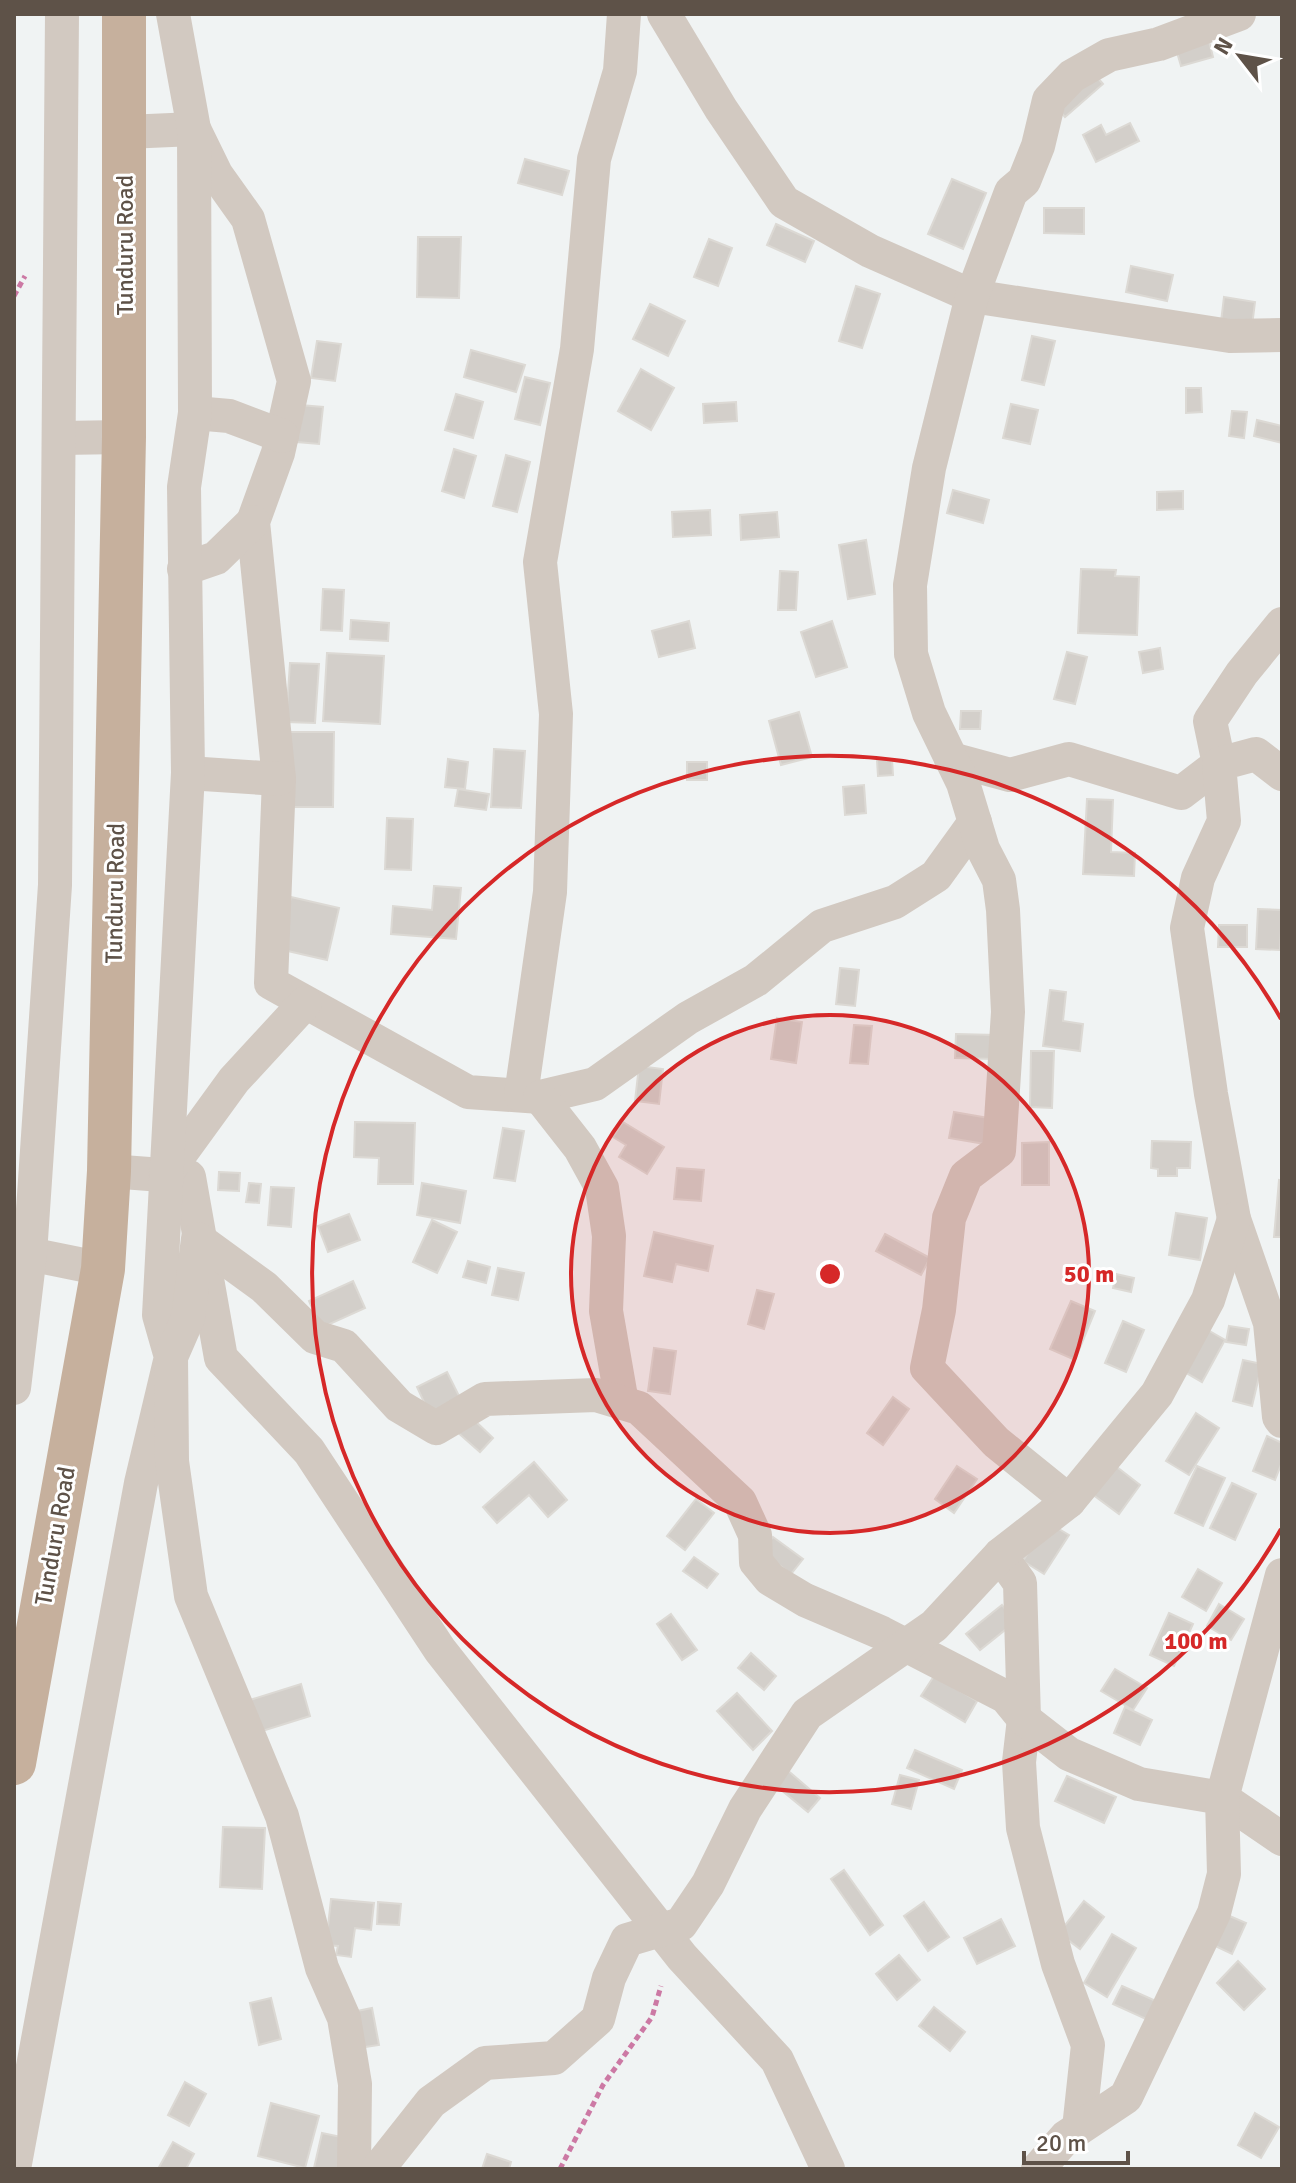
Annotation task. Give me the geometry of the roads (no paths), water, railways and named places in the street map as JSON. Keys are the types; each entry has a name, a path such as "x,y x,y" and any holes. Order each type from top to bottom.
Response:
{"highway":[{"name":"Tunduru Road","path":"14,1763 103,1269 109,1171 124,437 124,14"}],"street":[{"path":"14,1388 22,1252 55,885 62,14"},
{"path":"173,14 194,129 197,206 195,413 184,487 188,773 159,1315 171,1357 172,1461 191,1596 282,1816 322,1968 344,2018 355,2084 354,2169"},
{"path":"622,1403 606,1311 609,1236 602,1188 580,1148 531,1096 550,892 556,714 540,562 577,349 594,159 620,71 624,14"},
{"path":"664,14 721,109 784,202 870,251 972,296 1230,336 1282,335"},
{"path":"1069,1501 996,1442 927,1368 939,1310 949,1218 966,1176 999,1151 1008,1012 999,880 951,759 929,713 911,654 910,585 929,468 972,296 1011,192 1024,181 1038,146 1049,100 1072,76 1109,55 1159,44 1239,14"},
{"path":"126,132 194,129"},
{"path":"194,129 216,174 248,219 294,381 282,436 253,522 279,779 271,983 468,1092 531,1096 595,1084 688,1018 756,980 822,926 895,902 936,876 975,822"},
{"path":"195,413 229,416 282,436"},
{"path":"60,438 124,437"},
{"path":"184,569 216,558 253,522"},
{"path":"1282,624 1242,673 1210,721 1219,764 1224,821 1198,878 1187,928 1211,1094 1234,1219 1270,1323 1279,1417 1282,1421"},
{"path":"951,759 1010,775 1069,759 1181,793 1219,764 1256,754 1282,774"},
{"path":"188,773 279,779"},
{"path":"165,1175 234,1080 305,1003"},
{"path":"109,1171 189,1177 221,1358 309,1451 440,1650 661,1930 777,2060 828,2169"},
{"path":"378,2169 431,2102 485,2063 554,2058 598,2019 609,1978 627,1940 681,1924 708,1884 745,1809 807,1714 934,1626 1000,1555 1069,1501 1157,1394 1208,1300 1234,1219"},
{"path":"198,1239 264,1287 315,1337 344,1346 399,1406 436,1428 485,1399 596,1395 639,1408 740,1502 755,1535 756,1562 770,1579 805,1600 1006,1697 1024,1719 1069,1754 1139,1784 1222,1798 1282,1839"},
{"path":"14,2169 141,1483 171,1357 188,1318 198,1239"},
{"path":"22,1252 103,1269"},
{"path":"1000,1555 1020,1583 1024,1719 1019,1762 1023,1828 1058,1964 1088,2045 1079,2128"},
{"path":"1038,2169 1066,2137 1126,2097 1214,1913 1224,1874 1222,1798 1282,1575"}]}
